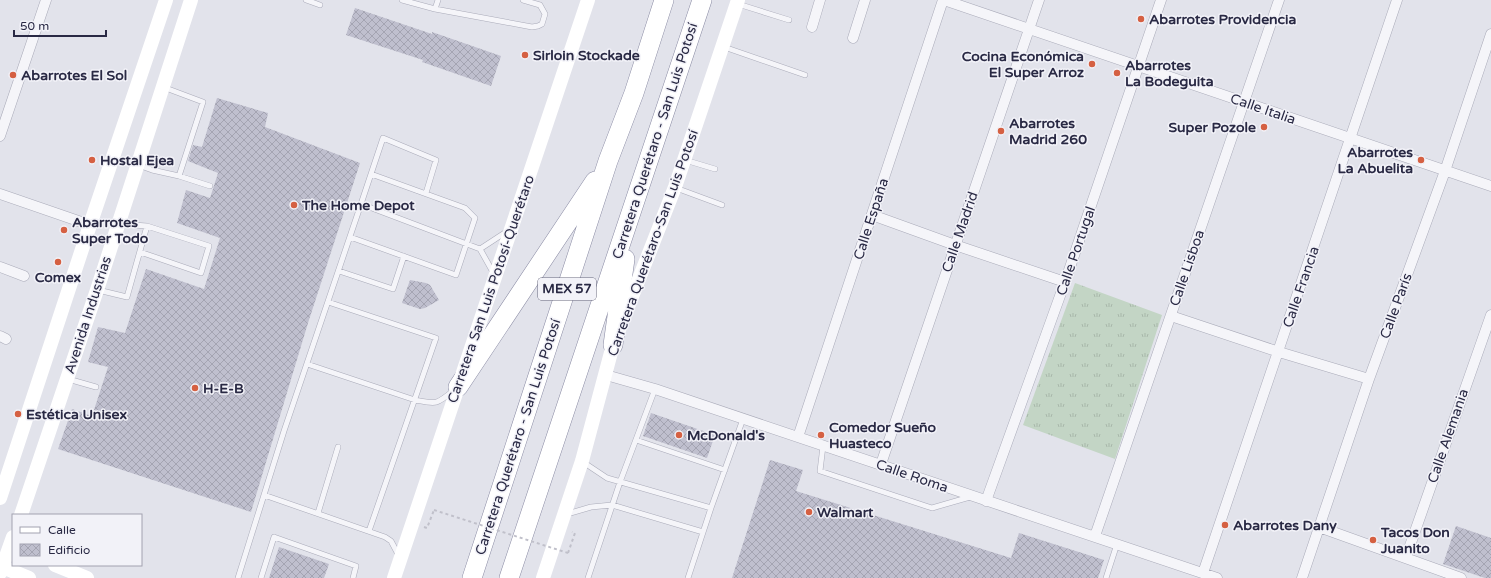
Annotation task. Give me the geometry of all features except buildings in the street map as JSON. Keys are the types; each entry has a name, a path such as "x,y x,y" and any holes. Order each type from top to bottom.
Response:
{"highway":[{"name":"Carretera Querétaro - San Luis Potosí","path":"472,578 608,161 634,93 664,0"},
{"name":"Carretera Querétaro - San Luis Potosí","path":"509,578 702,0"},
{"path":"458,387 608,161"},
{"path":"614,345 630,216"}],"main road":[{"name":"Avenida Industrias","path":"0,498 166,0"},
{"name":"Avenida Industrias","path":"21,514 68,379 191,0"},
{"name":"Carretera San Luis Potosí-Querétaro","path":"394,578 588,0"},
{"name":"Carretera Querétaro-San Luis Potosí","path":"543,578 582,461 614,345 675,187 738,2"},
{"path":"9,543 1,569 29,578"},
{"path":"57,566 87,578"}],"street":[{"path":"0,136 46,0"},
{"path":"812,27 820,0"},
{"path":"853,38 865,0"},
{"name":"Calle Italia","path":"944,0 1491,186"},
{"name":"Calle España","path":"798,438 944,0"},
{"name":"Calle Madrid","path":"881,464 1039,0"},
{"name":"Calle Portugal","path":"986,501 1065,282 1161,0"},
{"name":"Calle Lisboa","path":"1095,536 1278,0"},
{"name":"Calle Francia","path":"1203,573 1397,0"},
{"name":"Calle París","path":"1302,578 1369,379 1445,171 1491,34"},
{"path":"0,194 90,225"},
{"path":"872,216 1065,282"},
{"path":"0,267 24,276"},
{"name":"Calle Alemania","path":"1406,557 1491,315"},
{"path":"1171,316 1279,352 1369,379"},
{"name":"Calle Roma","path":"606,375 655,389 798,438 881,464 971,496 1095,536 1217,578"},
{"path":"1319,527 1461,578"}],"lane":[{"path":"306,0 320,5"},
{"path":"402,0 435,9 532,27 542,24 544,14 540,5 523,0"},
{"path":"435,9 438,0"},
{"path":"738,2 789,20"},
{"path":"723,46 805,75"},
{"path":"162,87 203,102 179,176"},
{"path":"238,578 307,364 383,138 436,160 426,193"},
{"path":"684,160 715,169"},
{"path":"137,165 210,186"},
{"path":"350,236 456,275 475,218 466,208 371,174"},
{"path":"675,187 722,205"},
{"path":"361,204 480,249 495,277"},
{"path":"118,224 147,226 209,246 201,273 140,252"},
{"path":"97,290 127,297 147,226"},
{"path":"480,249 511,229"},
{"path":"338,270 393,289 404,256"},
{"path":"328,302 436,338 369,531"},
{"path":"307,364 415,400 433,404 439,402 458,387"},
{"path":"68,379 96,387"},
{"path":"588,578 620,482 655,389"},
{"path":"688,578 743,419"},
{"path":"636,440 725,470"},
{"path":"823,446 820,471 932,508 971,496"},
{"path":"318,513 338,447"},
{"path":"582,461 607,478 711,508"},
{"path":"264,495 385,537 391,541 400,559"},
{"path":"564,515 591,507 612,505 703,532"},
{"path":"261,578 274,537 356,566 353,578"},
{"path":"1106,578 1117,544"}],"path":[{"path":"427,528 434,510 568,553 575,533"}],"green space":[{"path":"1075,283 1162,315 1115,459 1023,425"}],"place":[{"name":"Abarrotes Providencia","path":"1141,19"},
{"name":"Sirloin Stockade","path":"525,55"},
{"name":"Cocina Económica El Super Arroz","path":"1092,64"},
{"name":"Abarrotes La Bodeguita","path":"1117,73"},
{"name":"Abarrotes El Sol","path":"13,75"},
{"name":"Super Pozole","path":"1264,127"},
{"name":"Abarrotes Madrid 260","path":"1001,131"},
{"name":"Hostal Ejea","path":"92,160"},
{"name":"Abarrotes La Abuelita","path":"1421,160"},
{"name":"The Home Depot","path":"294,205"},
{"name":"Abarrotes Super Todo","path":"64,230"},
{"name":"Comex","path":"58,262"},
{"name":"H-E-B","path":"195,388"},
{"name":"Estética Unisex","path":"18,414"},
{"name":"McDonald's","path":"679,435"},
{"name":"Comedor Sueño Huasteco","path":"821,435"},
{"name":"Walmart","path":"809,512"},
{"name":"Abarrotes Dany","path":"1225,525"},
{"name":"Tacos Don Juanito","path":"1373,540"}]}
